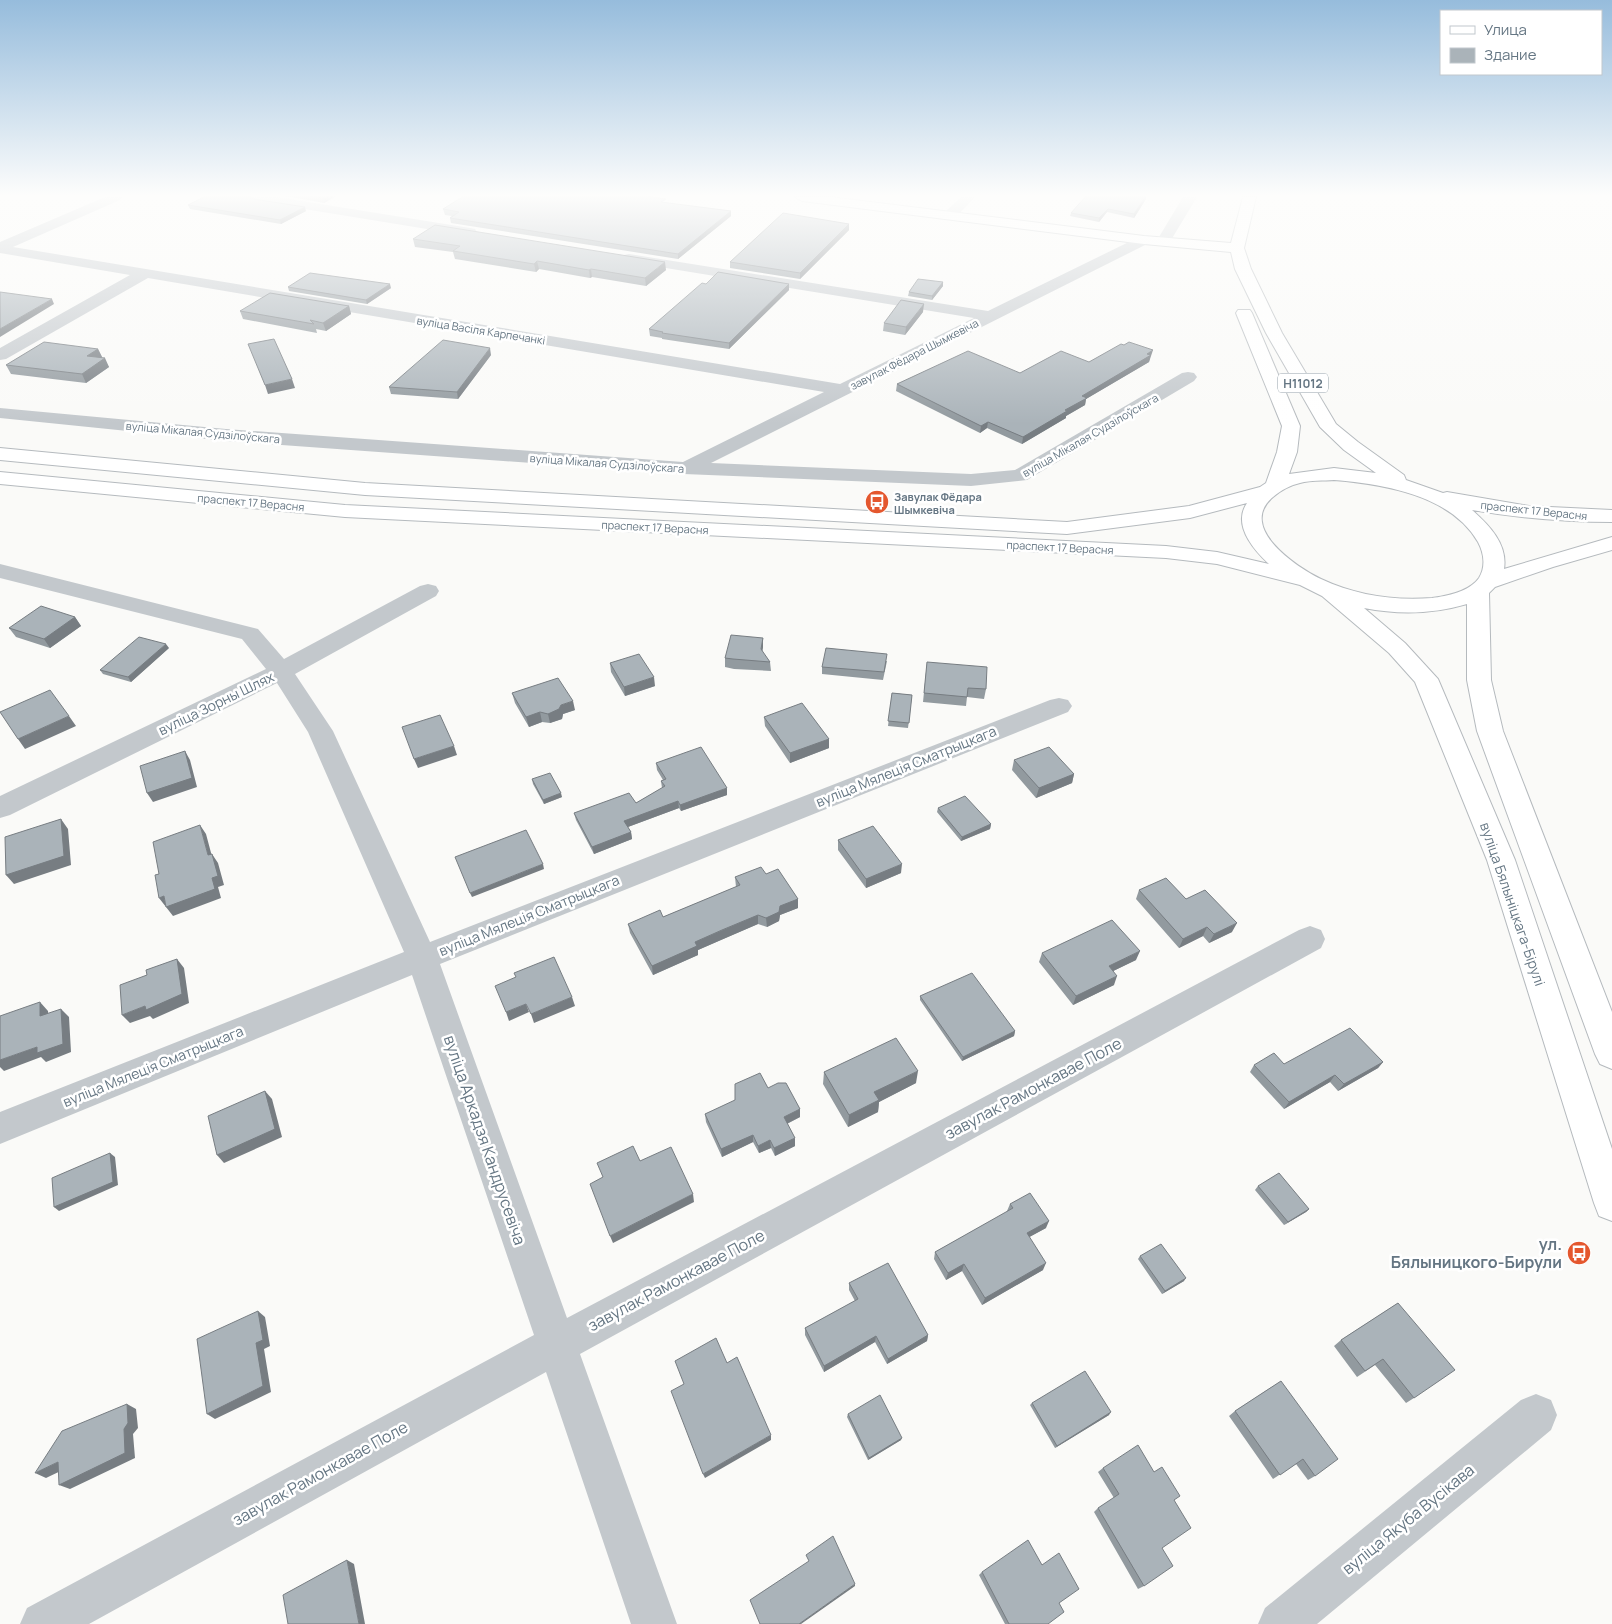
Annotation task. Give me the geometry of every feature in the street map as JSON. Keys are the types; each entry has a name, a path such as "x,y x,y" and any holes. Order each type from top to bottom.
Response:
{"main road":[{"name":"Н11012","path":"1236,295 1256,338 1291,426 1287,452 1270,489 1253,509 1251,519 1258,540 1278,562 1318,585 1369,601 1412,606 1450,602 1482,586 1493,573 1495,563 1494,552 1482,531 1458,510 1418,490 1351,446 1329,427 1274,333 1245,273"},
{"name":"праспект 17 Верасня","path":"0,454 364,489 1067,528 1190,512 1270,489"},
{"name":"Н11012","path":"1270,489 1301,477 1334,474 1371,477 1418,490"},
{"name":"праспект 17 Верасня","path":"0,478 345,511 1166,552 1216,558 1318,585"},
{"name":"праспект 17 Верасня","path":"1418,490 1490,508 1586,516 1612,516"},
{"path":"1482,586 1544,562 1612,543"},
{"name":"вуліца Бялыніцкага-Бірулі","path":"1318,585 1397,648 1426,679 1501,860 1612,1203"},
{"name":"Н11012","path":"1482,586 1479,680 1490,731 1612,1054"}],"street":[{"name":"вуліца Васіля Карпечанкі","path":"137,273 843,390"},
{"path":"721,273 988,316"},
{"name":"завулак Фёдара Шымкевіча","path":"684,468 1077,273"},
{"path":"0,354 144,274"},
{"name":"вуліца Мікалая Судзілоўскага","path":"0,412 226,435 684,468 971,480 1020,476 1188,377"},
{"path":"0,572 250,634 280,671"},
{"name":"вуліца Зорны Шлях","path":"0,808 280,671 428,591"},
{"name":"вуліца Аркадзя Кандрусевіча","path":"280,671 320,731 422,958 654,1624"},
{"name":"вуліца Мялеція Сматрыцкага","path":"0,1128 422,958 1059,706"},
{"name":"завулак Рамонкавае Поле","path":"43,1624 556,1344 1310,939"},
{"name":"вуліца Якуба Вусікава","path":"1281,1624 1536,1414"}],"building":[{"path":"310,273 390,284 366,300 288,287"},
{"path":"614,273 652,273 645,278"},
{"path":"717,273 723,273 789,284 729,343 662,333 649,329 702,283 706,284"},
{"path":"918,279 943,282 932,296 909,292"},
{"path":"0,292 52,299 0,329"},
{"path":"270,293 349,306 323,323 310,320 314,324 240,311"},
{"path":"901,300 924,304 906,327 884,323"},
{"path":"274,339 292,379 265,385 248,344"},
{"path":"443,340 490,348 457,392 389,387"},
{"path":"44,342 98,349 87,356 105,358 82,374 6,365"},
{"path":"1129,342 1153,350 1147,354 1151,355 1082,396 1087,398 1023,437 988,422 981,426 897,384 968,351 1020,373 1061,351 1089,362 1121,344 1124,345"},
{"path":"41,606 75,617 44,639 9,628"},
{"path":"731,635 763,638 761,649 770,662 725,658"},
{"path":"139,637 166,644 128,677 100,670"},
{"path":"826,648 887,654 884,672 822,667"},
{"path":"639,654 654,677 624,687 610,663"},
{"path":"927,662 987,667 986,689 968,688 967,697 924,693"},
{"path":"558,678 573,701 561,705 559,709 548,714 540,712 526,717 512,693"},
{"path":"50,690 69,716 18,739 0,712"},
{"path":"892,693 912,695 909,723 888,721"},
{"path":"802,703 829,739 790,753 764,717"},
{"path":"440,715 454,746 414,759 402,727"},
{"path":"701,747 727,788 680,805 678,801 624,821 631,832 592,847 574,813 629,793 636,803 665,786 661,781 666,779 656,763"},
{"path":"1049,747 1074,774 1039,788 1014,760"},
{"path":"185,751 192,778 147,793 140,766"},
{"path":"550,773 561,793 543,800 532,779"},
{"path":"965,796 991,824 962,837 938,808"},
{"path":"61,819 64,856 6,875 5,837"},
{"path":"200,825 208,855 212,854 218,876 212,878 215,889 166,907 164,896 159,898 155,875 159,874 153,842"},
{"path":"873,826 902,864 866,879 838,840"},
{"path":"526,830 543,864 470,893 455,857"},
{"path":"761,867 766,874 778,869 798,899 780,906 779,912 766,918 758,915 722,930 695,942 697,946 652,966 628,924 660,910 663,917 740,885 735,877"},
{"path":"1166,878 1186,899 1205,890 1237,923 1214,934 1207,927 1183,939 1139,890"},
{"path":"1112,920 1140,951 1109,966 1117,976 1076,996 1042,953"},
{"path":"554,957 572,997 531,1014 526,1004 506,1012 495,986 516,977 514,973"},
{"path":"177,959 182,994 146,1010 145,1006 122,1015 120,985 147,975 146,970"},
{"path":"972,973 1015,1031 963,1057 920,996"},
{"path":"40,1002 40,1016 61,1009 63,1044 37,1053 37,1047 0,1060 0,1016"},
{"path":"1350,1028 1383,1062 1344,1084 1335,1075 1289,1102 1254,1065 1274,1053 1284,1064"},
{"path":"896,1038 918,1071 874,1092 879,1100 849,1115 824,1072"},
{"path":"760,1073 768,1088 778,1083 786,1083 800,1109 784,1117 795,1138 774,1148 770,1140 758,1146 753,1135 721,1149 705,1114 735,1100 735,1084"},
{"path":"265,1091 275,1129 217,1155 208,1116"},
{"path":"633,1146 640,1161 671,1147 693,1194 610,1236 590,1184 603,1177 597,1163"},
{"path":"110,1153 113,1182 54,1207 52,1178"},
{"path":"1279,1173 1309,1209 1288,1222 1258,1186"},
{"path":"1030,1193 1049,1221 1027,1233 1046,1263 985,1298 964,1264 948,1273 935,1252 1013,1208 1010,1204"},
{"path":"1161,1244 1186,1278 1165,1291 1140,1256"},
{"path":"888,1263 928,1335 888,1359 876,1336 824,1366 805,1328 858,1299 849,1283"},
{"path":"1398,1303 1455,1370 1414,1398 1383,1359 1365,1371 1341,1340"},
{"path":"258,1311 263,1340 256,1343 263,1386 207,1414 197,1339"},
{"path":"716,1338 727,1363 737,1357 771,1435 703,1474 671,1391 684,1384 675,1361"},
{"path":"1085,1371 1111,1412 1057,1446 1032,1403"},
{"path":"1281,1381 1338,1459 1315,1476 1303,1459 1280,1475 1235,1411"},
{"path":"880,1395 902,1438 869,1458 848,1414"},
{"path":"127,1404 128,1423 124,1429 125,1453 59,1485 58,1462 35,1473 62,1431"},
{"path":"1138,1445 1154,1472 1162,1467 1180,1496 1174,1500 1191,1528 1162,1548 1173,1566 1144,1586 1098,1508 1119,1494 1103,1468"},
{"path":"833,1536 855,1584 799,1624 760,1624 750,1600 809,1561 806,1555"},
{"path":"1028,1540 1042,1565 1059,1553 1079,1589 1059,1603 1064,1612 1048,1624 1009,1624 982,1572"},
{"path":"347,1560 359,1624 288,1624 283,1595"}],"place":[{"name":"Завулак Фёдара Шымкевіча","path":"877,502"},
{"name":"ул. Бялыницкого-Бирули","path":"1579,1253"}]}
